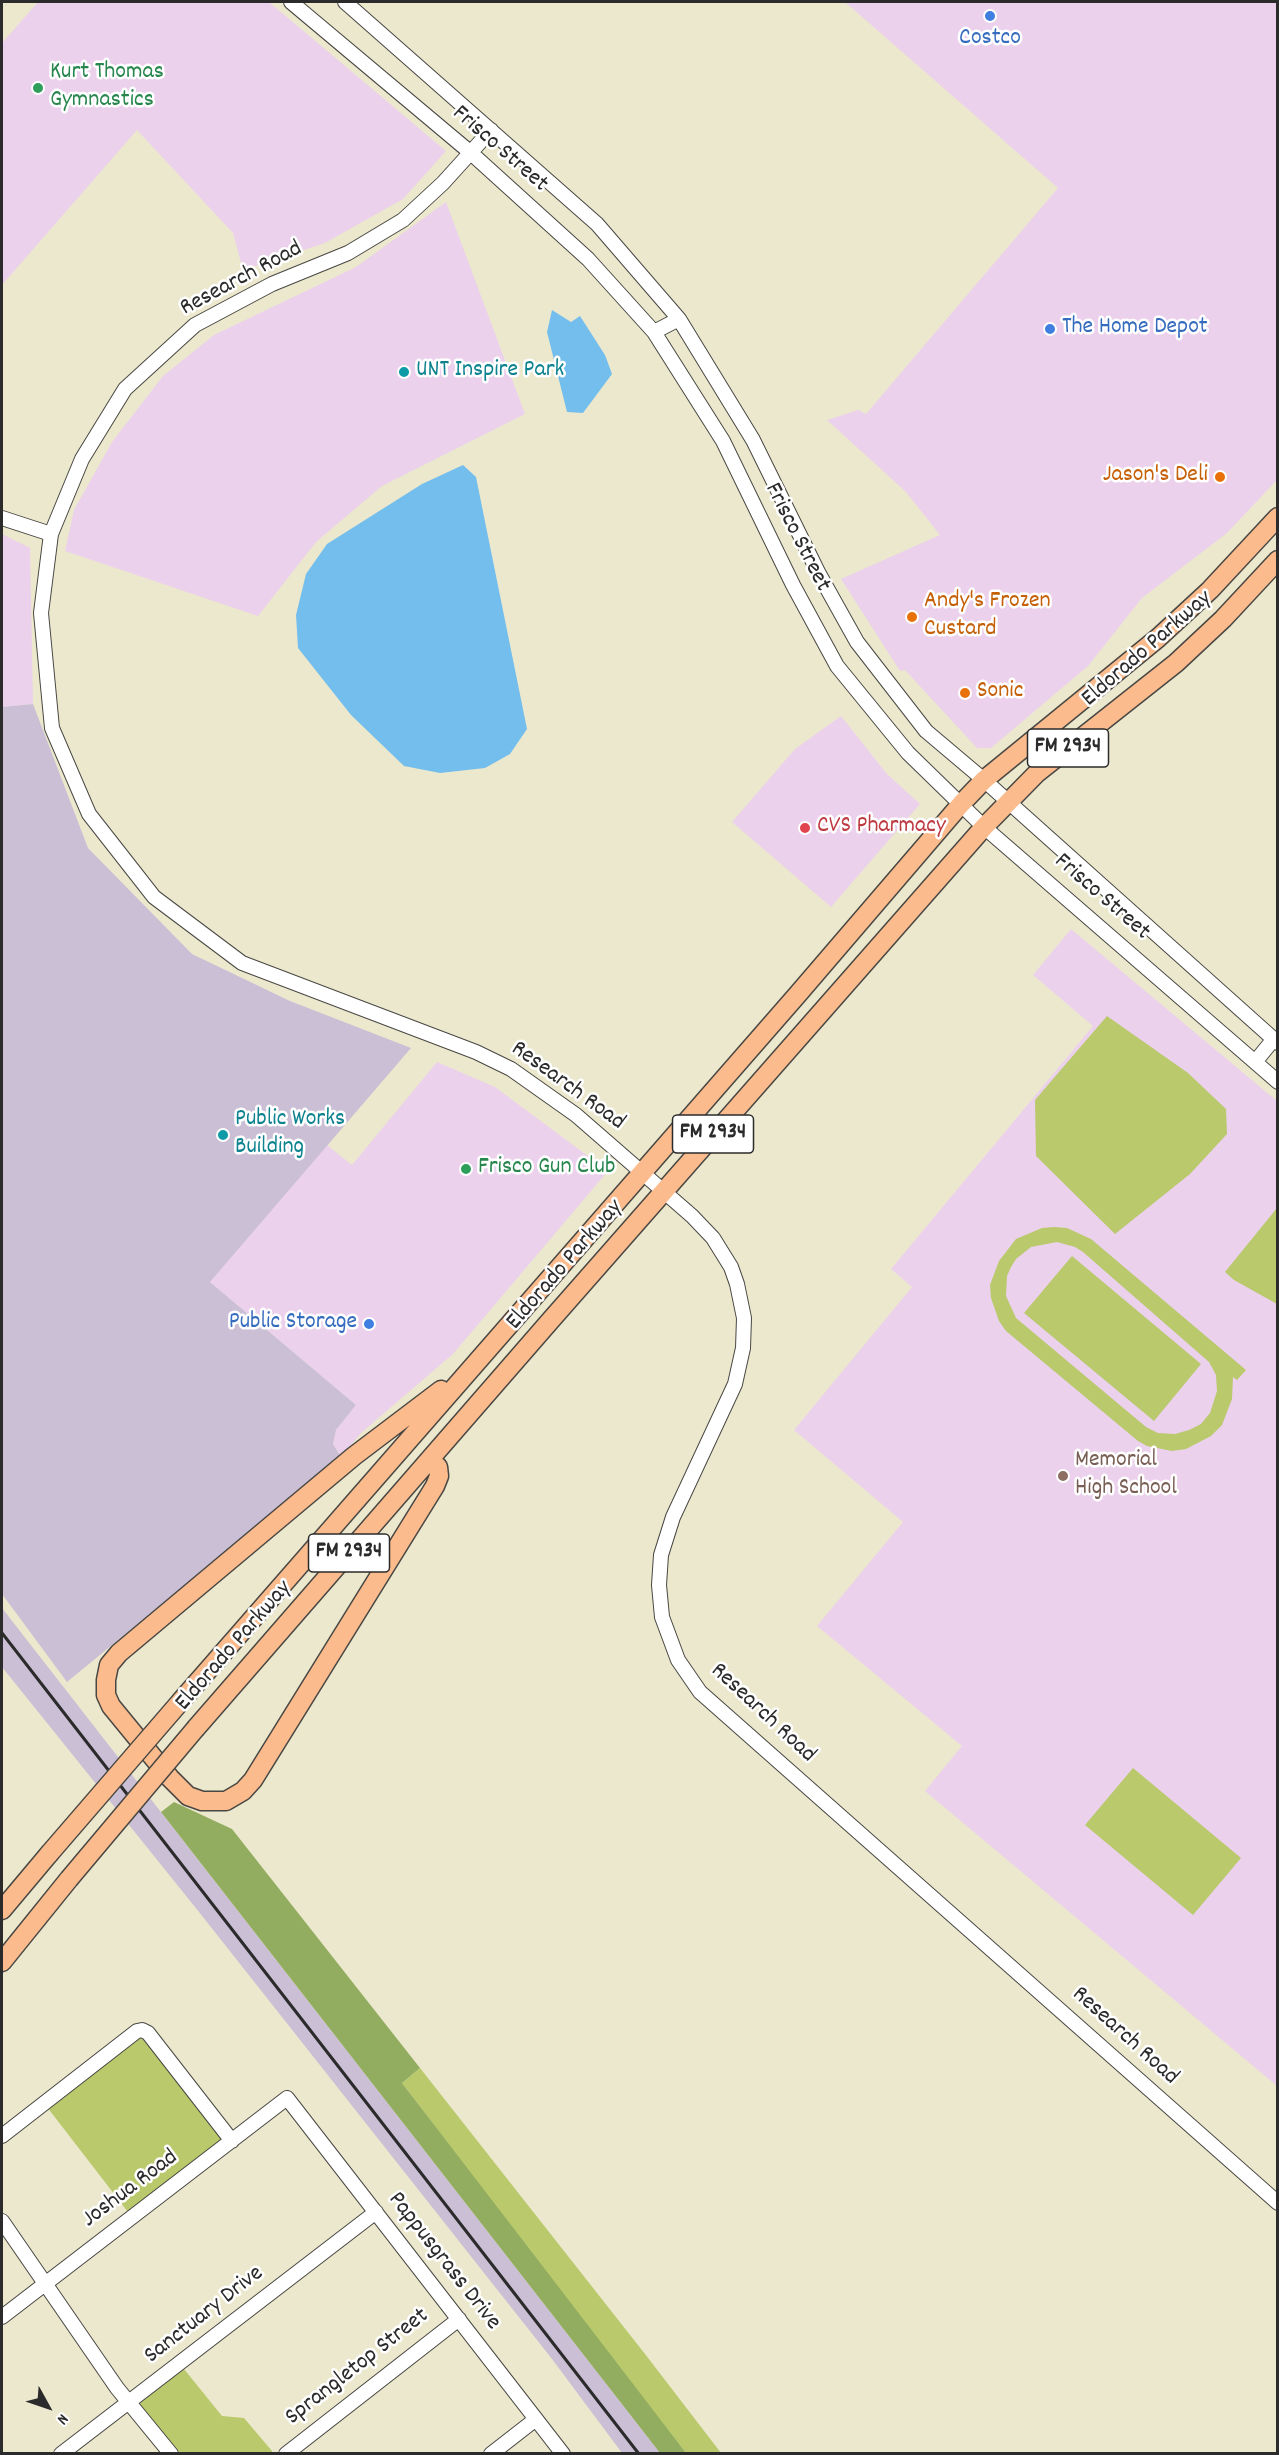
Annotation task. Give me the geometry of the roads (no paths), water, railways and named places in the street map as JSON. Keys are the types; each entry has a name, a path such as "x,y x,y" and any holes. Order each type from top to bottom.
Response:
{"main road":[{"name":"Eldorado Parkway","path":"2,1910 180,1701 798,994 961,804 984,780 1158,638 1210,590 1278,517"},
{"name":"Eldorado Parkway","path":"2,1962 196,1728 984,827 1046,766 1176,663 1278,560"},
{"path":"1158,638 1176,663"},
{"path":"798,994 820,1013"},
{"path":"430,1459 438,1467 439,1476 435,1486 253,1780 243,1791 226,1801 202,1801 188,1796 170,1778 111,1706 106,1695 105,1680 109,1665 119,1653 354,1456 480,1359"}],"street":[{"name":"Frisco Street","path":"345,2 597,224 679,320 753,440 819,574 857,642 926,731 1008,801 1276,1041"},
{"name":"Frisco Street","path":"295,3 471,153 588,259 654,332 723,441 837,666 908,753 984,827 1278,1082"},
{"name":"Research Road","path":"491,130 443,183 403,219 348,253 272,284 195,325 125,389 82,459 51,534 42,613 52,728 89,814 154,897 242,963 476,1052 511,1069 576,1115 703,1226 723,1253 737,1284 744,1318 744,1348 735,1384 673,1517 661,1555 659,1586 662,1617 672,1646 686,1674 700,1692 1278,2203"},
{"path":"654,332 679,320"},
{"path":"2,518 51,534"},
{"path":"1255,1062 1276,1041"},
{"path":"2,2136 137,2031 146,2030 232,2141"},
{"name":"Joshua Road","path":"2,2317 287,2098"},
{"name":"Pappusgrass Drive","path":"287,2098 563,2454"},
{"name":"Sanctuary Drive","path":"61,2454 376,2212"},
{"path":"2,2221 128,2403 171,2454"},
{"name":"Sprangletop Street","path":"286,2454 459,2319"},
{"path":"491,2454 536,2419"}],"water":[{"path":"552,310 571,322 580,316 605,355 612,374 583,413 567,412 547,332"},
{"path":"463,465 476,477 527,729 510,754 485,768 440,773 404,766 351,715 298,648 296,615 306,574 327,544 422,484"}],"railway":[{"path":"2,1633 639,2454"}],"place":[{"name":"Costco","path":"990,16"},
{"name":"Kurt Thomas Gymnastics","path":"38,88"},
{"name":"The Home Depot","path":"1050,329"},
{"name":"UNT Inspire Park","path":"404,372"},
{"name":"Jason's Deli","path":"1220,477"},
{"name":"Andy's Frozen Custard","path":"912,617"},
{"name":"Sonic","path":"965,693"},
{"name":"CVS Pharmacy","path":"805,828"},
{"name":"Public Works Building","path":"223,1135"},
{"name":"Frisco Gun Club","path":"466,1169"},
{"name":"Public Storage","path":"369,1324"},
{"name":"Memorial High School","path":"1063,1476"}]}
